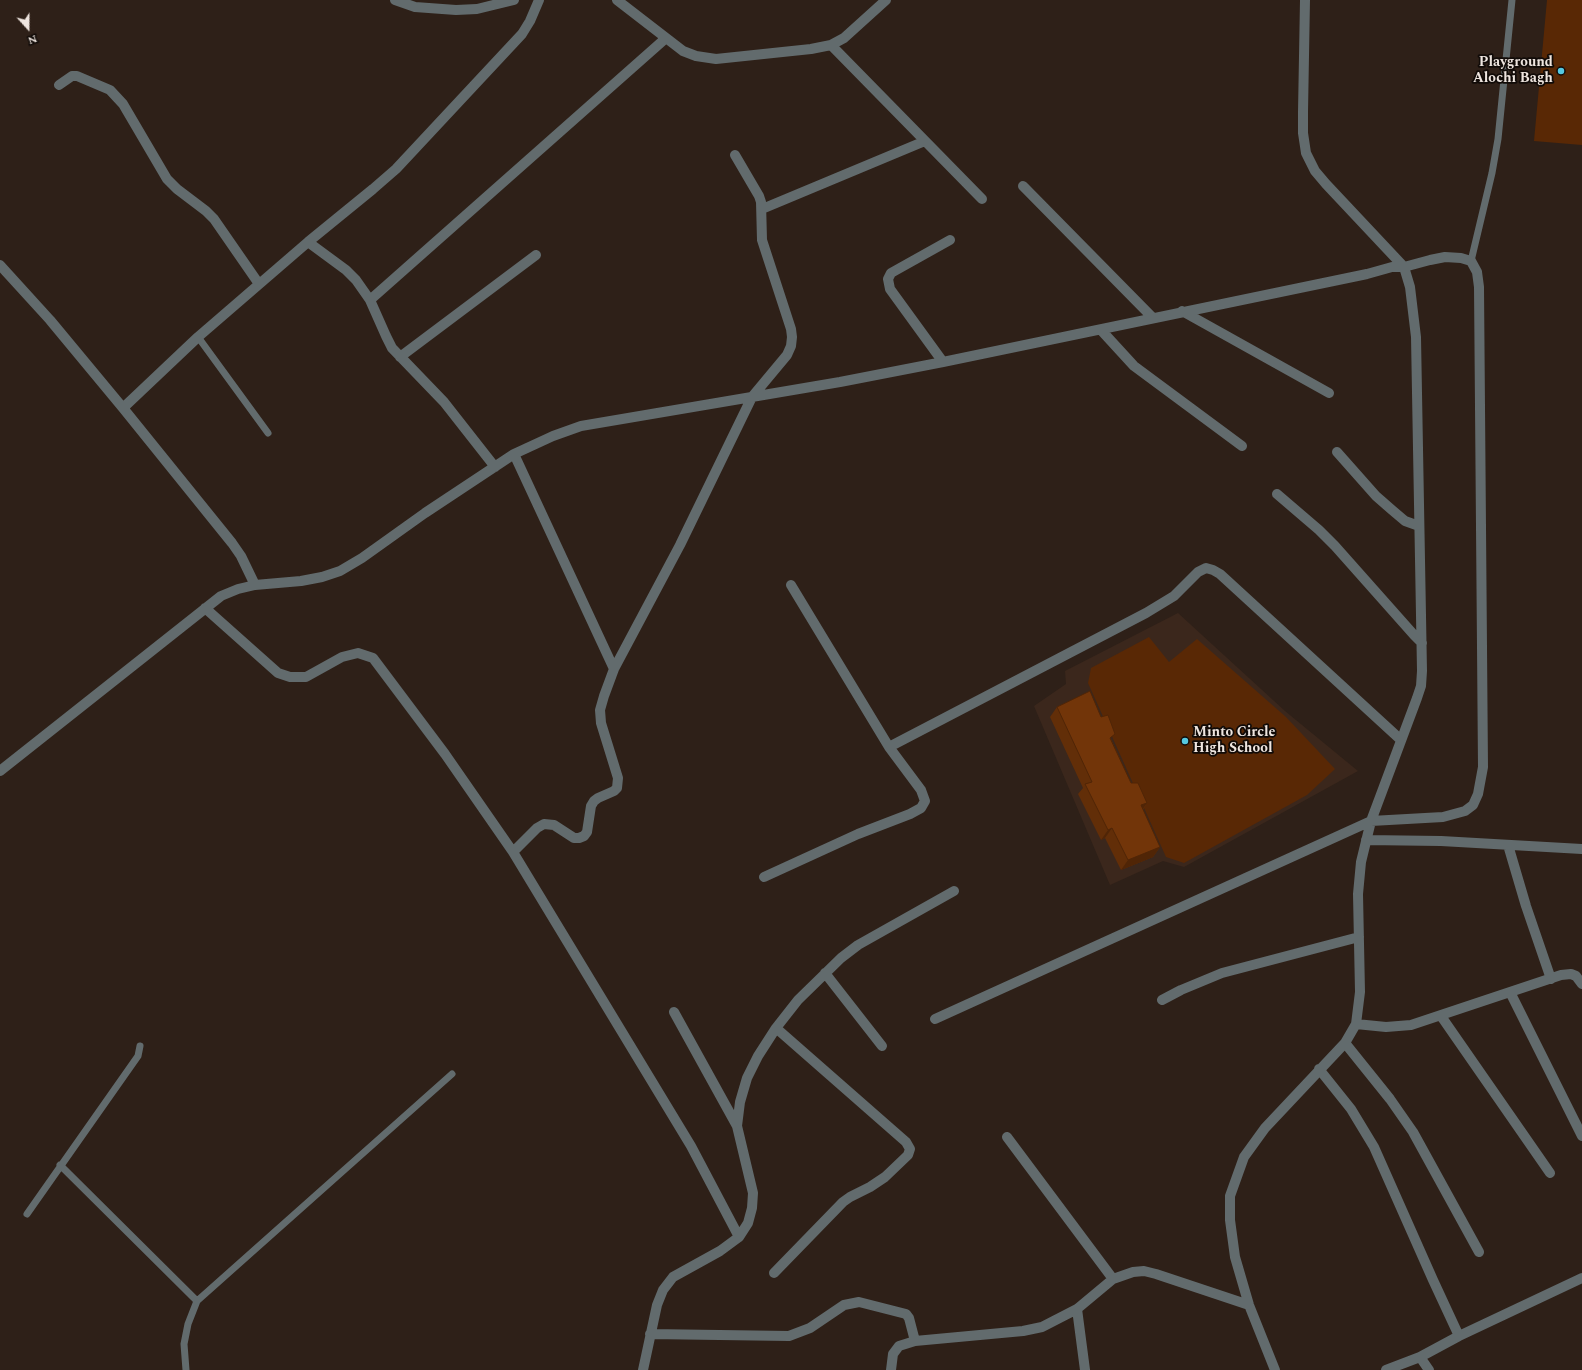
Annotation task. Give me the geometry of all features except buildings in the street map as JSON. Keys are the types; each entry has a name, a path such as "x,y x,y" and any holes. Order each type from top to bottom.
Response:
{"street":[{"path":"395,0 415,7 456,10 477,9 514,0"},
{"path":"124,408 198,337 308,242 396,169 522,34 539,0"},
{"path":"617,0 683,51 696,56 716,59 811,49 831,45 844,38 886,0"},
{"path":"1275,1370 1249,1305 1235,1257 1230,1220 1230,1196 1244,1157 1264,1128 1319,1069 1345,1044 1356,1024 1360,992 1358,894 1361,862 1371,821 1420,686 1422,643 1416,336 1410,287 1404,267 1315,171 1306,153 1303,119 1305,0"},
{"path":"370,300 666,38"},
{"path":"831,45 982,198"},
{"path":"59,85 72,76 77,76 110,90 123,104 167,179 177,190 206,211 214,219 259,284"},
{"path":"762,209 925,141"},
{"path":"513,852 537,828 544,824 554,825 574,838 584,836 587,832 591,806 594,801 617,788 618,778 601,723 600,710 614,669 680,545 752,397 787,355 791,346 791,329 762,240 762,209 759,196 736,155"},
{"path":"1023,186 1153,318"},
{"path":"943,362 890,289 888,278 891,273 950,240"},
{"path":"308,242 346,270 363,288 386,336 400,357 444,402 495,467"},
{"path":"400,357 536,255"},
{"path":"0,771 221,596 238,589 255,585 301,581 322,577 340,571 362,558 425,513 514,454 553,436 581,426 752,397 943,362 1101,330 1182,311 1367,274 1392,267 1404,267 1445,257 1461,258 1471,261 1477,272 1479,287 1483,751 1482,774 1478,794 1473,805 1465,811 1443,817 1371,821 935,1019"},
{"path":"0,265 50,320 124,408 232,543 241,556 255,585"},
{"path":"1182,311 1329,393"},
{"path":"1101,330 1134,366 1242,446"},
{"path":"1337,452 1376,496 1405,521 1419,526"},
{"path":"514,454 614,669"},
{"path":"1276,494 1319,530 1335,546 1422,643"},
{"path":"889,747 1146,613 1174,596 1198,572 1206,568 1220,574 1401,740"},
{"path":"764,877 858,834 910,814 921,808 925,801 921,790 889,747 791,585"},
{"path":"205,608 278,673 290,677 306,677 342,657 358,653 373,658 445,754 513,852 691,1146 739,1237"},
{"path":"1366,840 1582,849"},
{"path":"1508,845 1532,926 1551,978"},
{"path":"737,1126 740,1102 747,1078 758,1056 776,1028 798,1000 841,958 858,945 954,891"},
{"path":"1162,1000 1222,973 1359,937"},
{"path":"1356,1024 1386,1027 1411,1025 1551,978 1582,971"},
{"path":"825,973 882,1046"},
{"path":"1571,974 1576,976 1582,984"},
{"path":"1510,992 1582,1136"},
{"path":"643,1370 657,1306 663,1290 673,1277 720,1251 739,1237 748,1223 752,1208 753,1193 737,1126 674,1012"},
{"path":"1441,1016 1550,1172"},
{"path":"774,1273 844,1202 850,1197 870,1187 885,1176 908,1155 910,1148 906,1142 776,1028"},
{"path":"1345,1044 1390,1099 1413,1132 1479,1252"},
{"path":"1319,1069 1351,1109 1374,1147 1459,1336"},
{"path":"1007,1137 1114,1279"},
{"path":"891,1370 893,1354 899,1346 915,1341 1023,1331 1042,1327 1077,1309 1114,1279 1133,1272 1144,1271 1156,1274 1249,1305"},
{"path":"1386,1370 1420,1357 1459,1336 1582,1278"},
{"path":"650,1334 789,1336 810,1328 844,1305 859,1302 906,1314 909,1318 915,1341"},
{"path":"1077,1309 1085,1370"},
{"path":"1420,1357 1429,1370"}],"lane":[{"path":"1471,261 1492,173 1498,139 1512,0"},
{"path":"198,337 268,433"},
{"path":"27,1214 138,1056 140,1046"},
{"path":"186,1370 184,1344 188,1324 197,1301 452,1074"},
{"path":"60,1165 197,1301"}],"shaded area":[{"name":"Playground Alochi Bagh","path":"1547,0 1582,0 1582,145 1534,141"},
{"name":"Minto Circle High School","path":"1178,613 1285,711 1358,771 1184,867 1163,861 1110,885 1034,706 1066,684 1065,671"},
{"name":"Minto Circle High School","path":"1149,637 1169,662 1197,639 1286,717 1335,769 1307,795 1184,863 1166,857 1088,683 1091,668"}],"place":[{"name":"Playground Alochi Bagh","path":"1561,71"},
{"name":"Minto Circle High School","path":"1185,741"}]}
